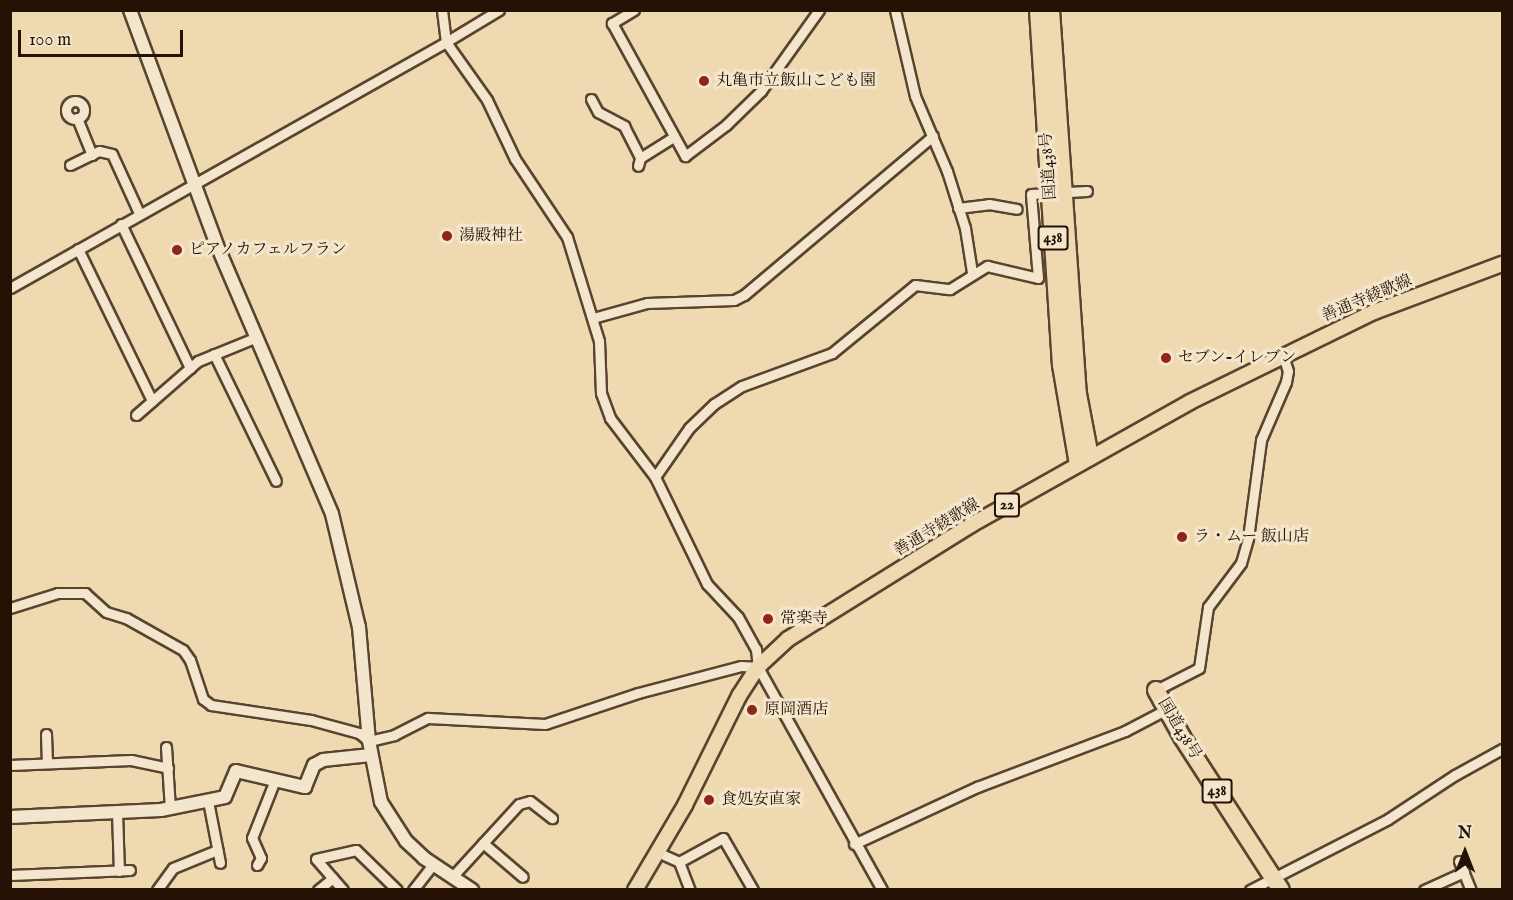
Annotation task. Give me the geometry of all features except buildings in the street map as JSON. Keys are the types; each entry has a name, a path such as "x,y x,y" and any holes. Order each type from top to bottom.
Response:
{"highway":[{"name":"国道438号","path":"1038,10 1057,192"},
{"name":"国道438号","path":"1052,10 1061,365 1084,461"},
{"name":"国道438号","path":"1156,690 1278,885"}],"main road":[{"name":"善通寺綾歌線","path":"635,890 739,696 758,667 788,639 1084,461 1283,356 1374,312 1503,264"}],"street":[{"path":"130,10 193,182 332,514 359,627 369,741 381,802 406,841 433,864 472,890"},
{"path":"442,10 446,42 487,100 515,159 557,218 577,259 599,342 604,405 620,434 655,477 707,584 738,617 756,649 758,667 854,844 882,890"},
{"path":"10,288 193,182 291,132 499,10"},
{"path":"634,10 612,23 685,156 726,125 761,91 819,10"},
{"path":"895,10 915,96 933,136 958,208 972,272"},
{"path":"591,99 598,112 624,126 639,162 674,137"},
{"path":"77,118 92,155"},
{"path":"592,318 646,303 734,300 744,295 933,136"},
{"path":"70,165 99,152 112,154 139,213"},
{"path":"655,477 689,428 742,386 832,353 915,285 950,289 972,272 987,266 1038,278 1030,194 1087,191"},
{"path":"958,208 989,204 1017,209"},
{"path":"121,224 190,368"},
{"path":"78,249 152,401"},
{"path":"136,415 190,368 214,354 257,337"},
{"path":"214,354 276,481"},
{"path":"1156,690 1199,668 1208,607 1241,563 1248,538 1261,440 1286,381 1288,370 1283,356"},
{"path":"10,608 58,593 85,593 106,612 126,618 183,650 190,660 203,699 212,705 310,720 359,733 369,741"},
{"path":"369,741 394,735 428,718 545,724 638,693 741,666 758,667"},
{"path":"854,844 977,788 1125,730 1167,709"},
{"path":"46,734 47,763"},
{"path":"166,747 170,808"},
{"path":"1250,890 1278,885 1388,819 1455,775 1503,749"},
{"path":"10,817 170,808 208,801 225,797 236,771 305,788 314,765 323,760 371,755"},
{"path":"10,765 131,760 168,768"},
{"path":"256,865 261,858 252,838 274,780"},
{"path":"208,801 220,863"},
{"path":"452,877 519,804 530,801 552,818"},
{"path":"117,812 119,871"},
{"path":"679,862 723,838 753,890"},
{"path":"483,843 523,877"},
{"path":"157,890 173,868 217,850"},
{"path":"343,890 316,859 356,850 397,890"},
{"path":"657,852 679,862 690,890"},
{"path":"1459,861 1471,890"},
{"path":"413,890 433,864"},
{"path":"10,875 130,870"},
{"path":"1424,890 1464,872"},
{"path":"318,890 333,878"}],"place":[{"name":"丸亀市立飯山こども園","path":"704,81"},
{"name":"湯殿神社","path":"447,236"},
{"name":"ピアノカフェルフラン","path":"177,250"},
{"name":"セブン-イレブン","path":"1166,358"},
{"name":"ラ・ムー 飯山店","path":"1182,537"},
{"name":"常楽寺","path":"768,619"},
{"name":"原岡酒店","path":"752,710"},
{"name":"食処安直家","path":"709,800"}]}
